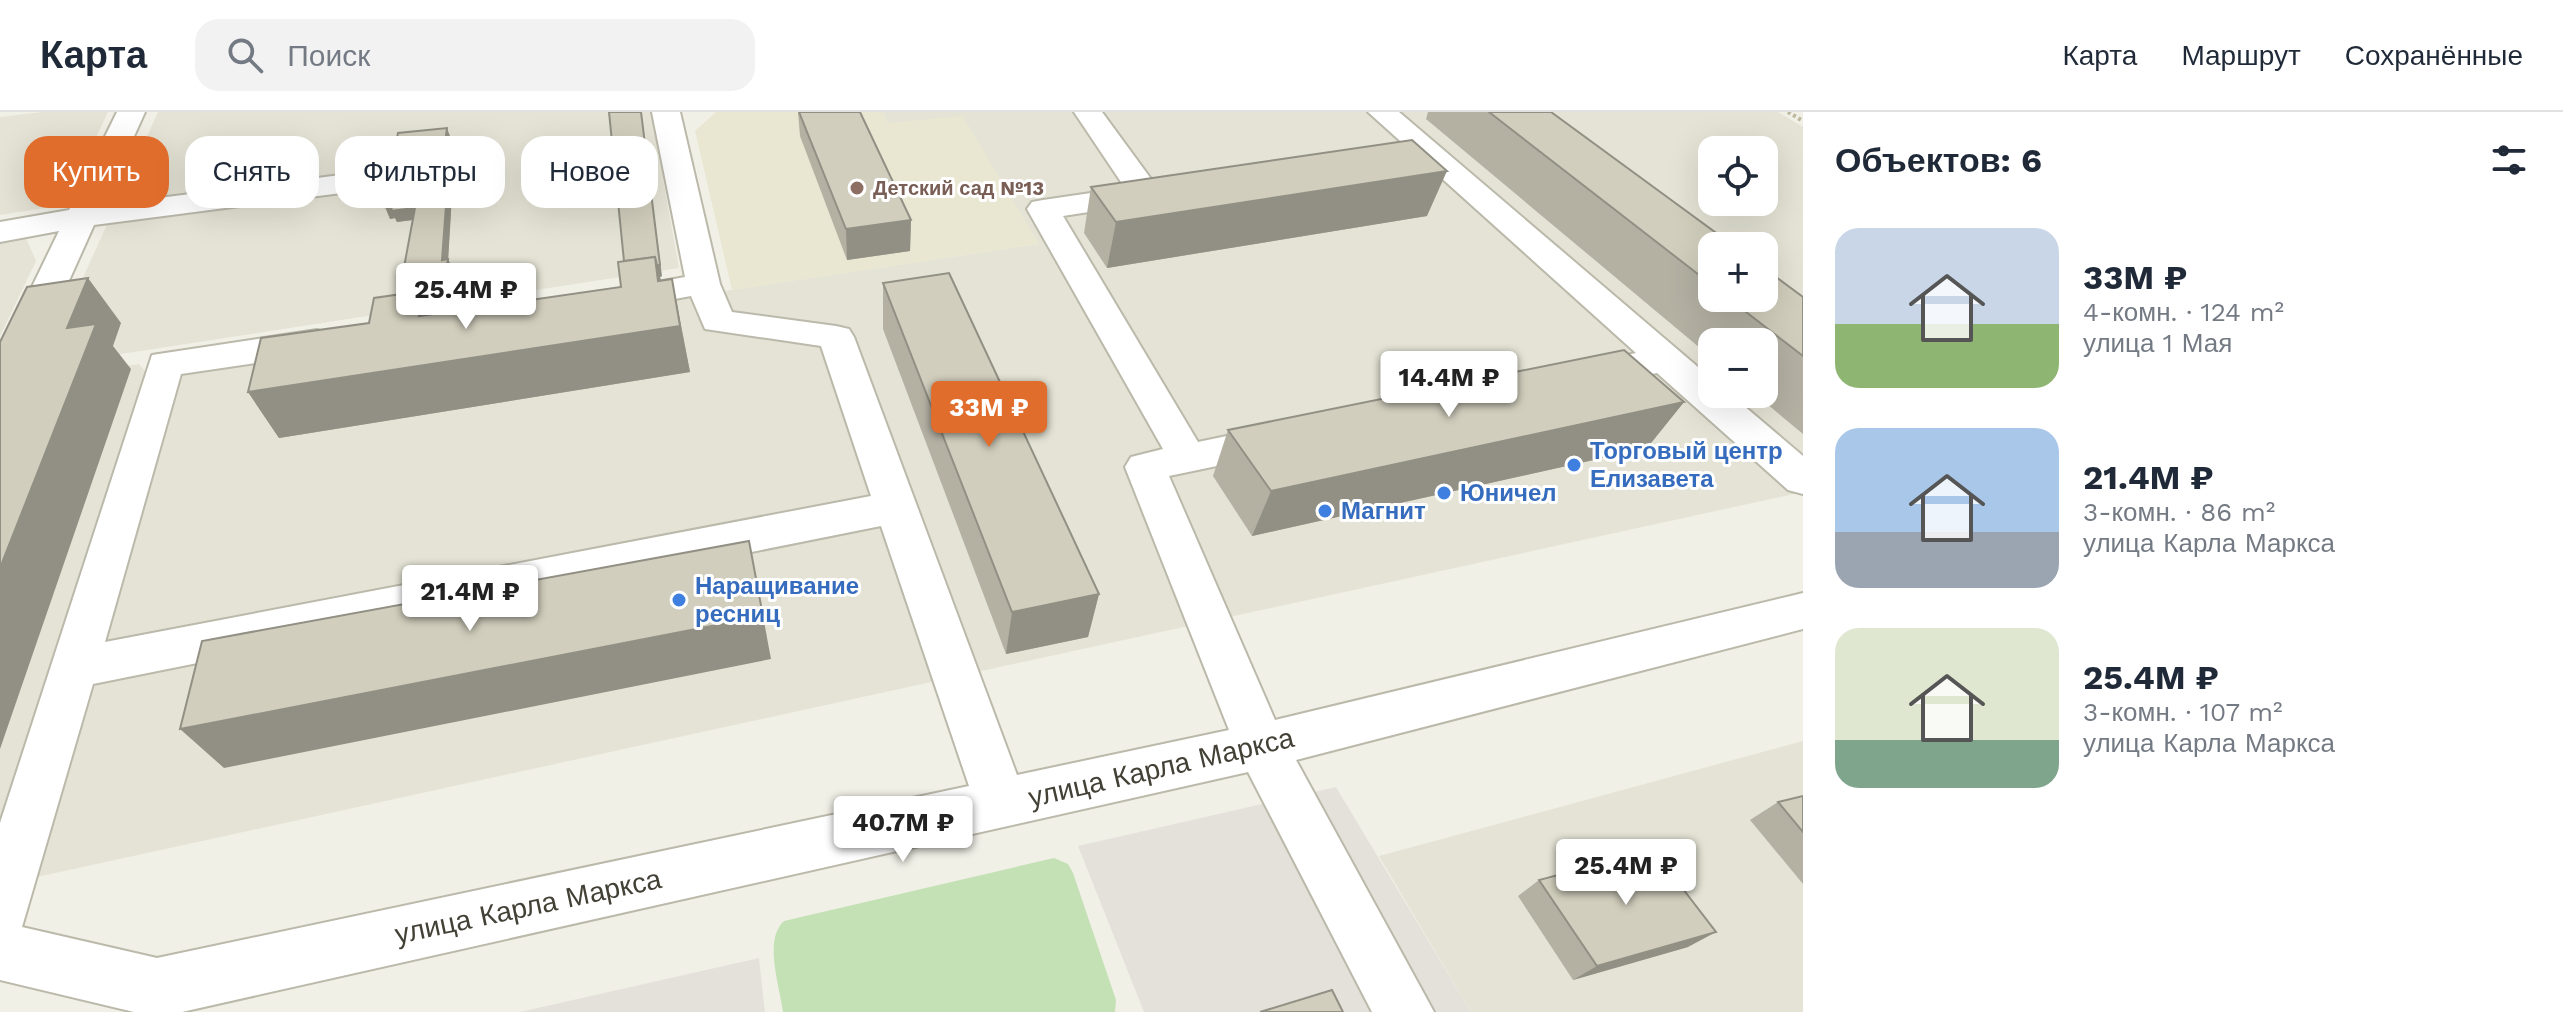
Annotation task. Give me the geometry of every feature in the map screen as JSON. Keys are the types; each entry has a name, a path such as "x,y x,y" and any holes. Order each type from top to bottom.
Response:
{"street":[{"path":"0,392 131,112"},
{"path":"666,112 703,284 718,321 836,337 1001,803"},
{"path":"1088,112 1160,192 1043,209 1188,458"},
{"path":"1382,112 1411,155 1665,359 1803,479"},
{"path":"0,232 85,215 335,184"},
{"path":"588,303 703,284"},
{"path":"0,912 165,364 353,337"},
{"path":"1542,385 1665,359"},
{"path":"1311,433 1145,467 1261,746 1404,1012"},
{"path":"73,668 896,507"},
{"name":"улица Карла Маркса","path":"0,951 122,996 1261,746 1803,611"}],"path":[{"path":"1788,112 1803,121"}],"shaded area":[{"path":"43,112 108,112 97,136 24,136 24,208 45,208 0,215 0,117"},
{"path":"158,112 651,112 655,136 521,136 521,208 658,208 658,151 679,268 43,366 115,208 169,208 169,136 147,136"},
{"name":"Детский сад №13","path":"716,112 883,112 887,123 963,116 1039,244 732,290 695,131"},
{"path":"883,112 1778,112 1803,127 1803,492 0,885 0,431 21,381 139,364 150,377 1038,244 887,123"},
{"path":"26,238 36,261 0,336 0,242"},
{"path":"1803,741 1803,1012 1471,1012 1379,856"},
{"path":"1336,787 1471,1012 1144,1012 1078,846"},
{"path":"759,958 765,1012 520,1012"}],"green space":[{"path":"1054,858 1068,864 1073,873 1116,1000 1115,1012 783,1012 774,952 778,929 784,921"}],"building":[{"path":"609,112 641,112 644,136 611,136"},
{"path":"799,112 860,112 911,220 846,229"},
{"path":"1489,112 1551,112 1715,232 1698,232 1698,274"},
{"path":"447,128 446,136 397,136 398,133"},
{"path":"1412,140 1447,171 1116,222 1091,187"},
{"path":"415,208 446,208 442,260 448,259 443,296 427,299 423,291 399,294"},
{"path":"619,208 653,208 660,265 657,265 655,257 624,261"},
{"path":"655,257 658,281 672,279 680,326 248,392 261,338 369,323 374,298 423,291 419,316 621,287 618,262"},
{"path":"949,273 1099,594 1012,612 883,283"},
{"path":"88,278 67,328 96,324 0,568 0,342 27,287"},
{"path":"1778,278 1803,297 1803,356 1778,337 1778,328 1767,328 1746,312 1778,312"},
{"path":"1624,350 1684,402 1271,491 1228,430"},
{"path":"749,541 763,616 180,729 202,641"},
{"path":"1803,796 1803,832 1778,802"},
{"path":"1653,850 1716,932 1597,966 1539,880"},
{"path":"1332,990 1343,1012 1260,1012"}],"place":[{"name":"Детский сад №13","path":"857,188"},
{"name":"Торговый центр Елизавета","path":"1574,465"},
{"name":"Юничел","path":"1444,493"},
{"name":"Магнит","path":"1325,511"},
{"name":"Наращивание ресниц","path":"679,600"}]}
